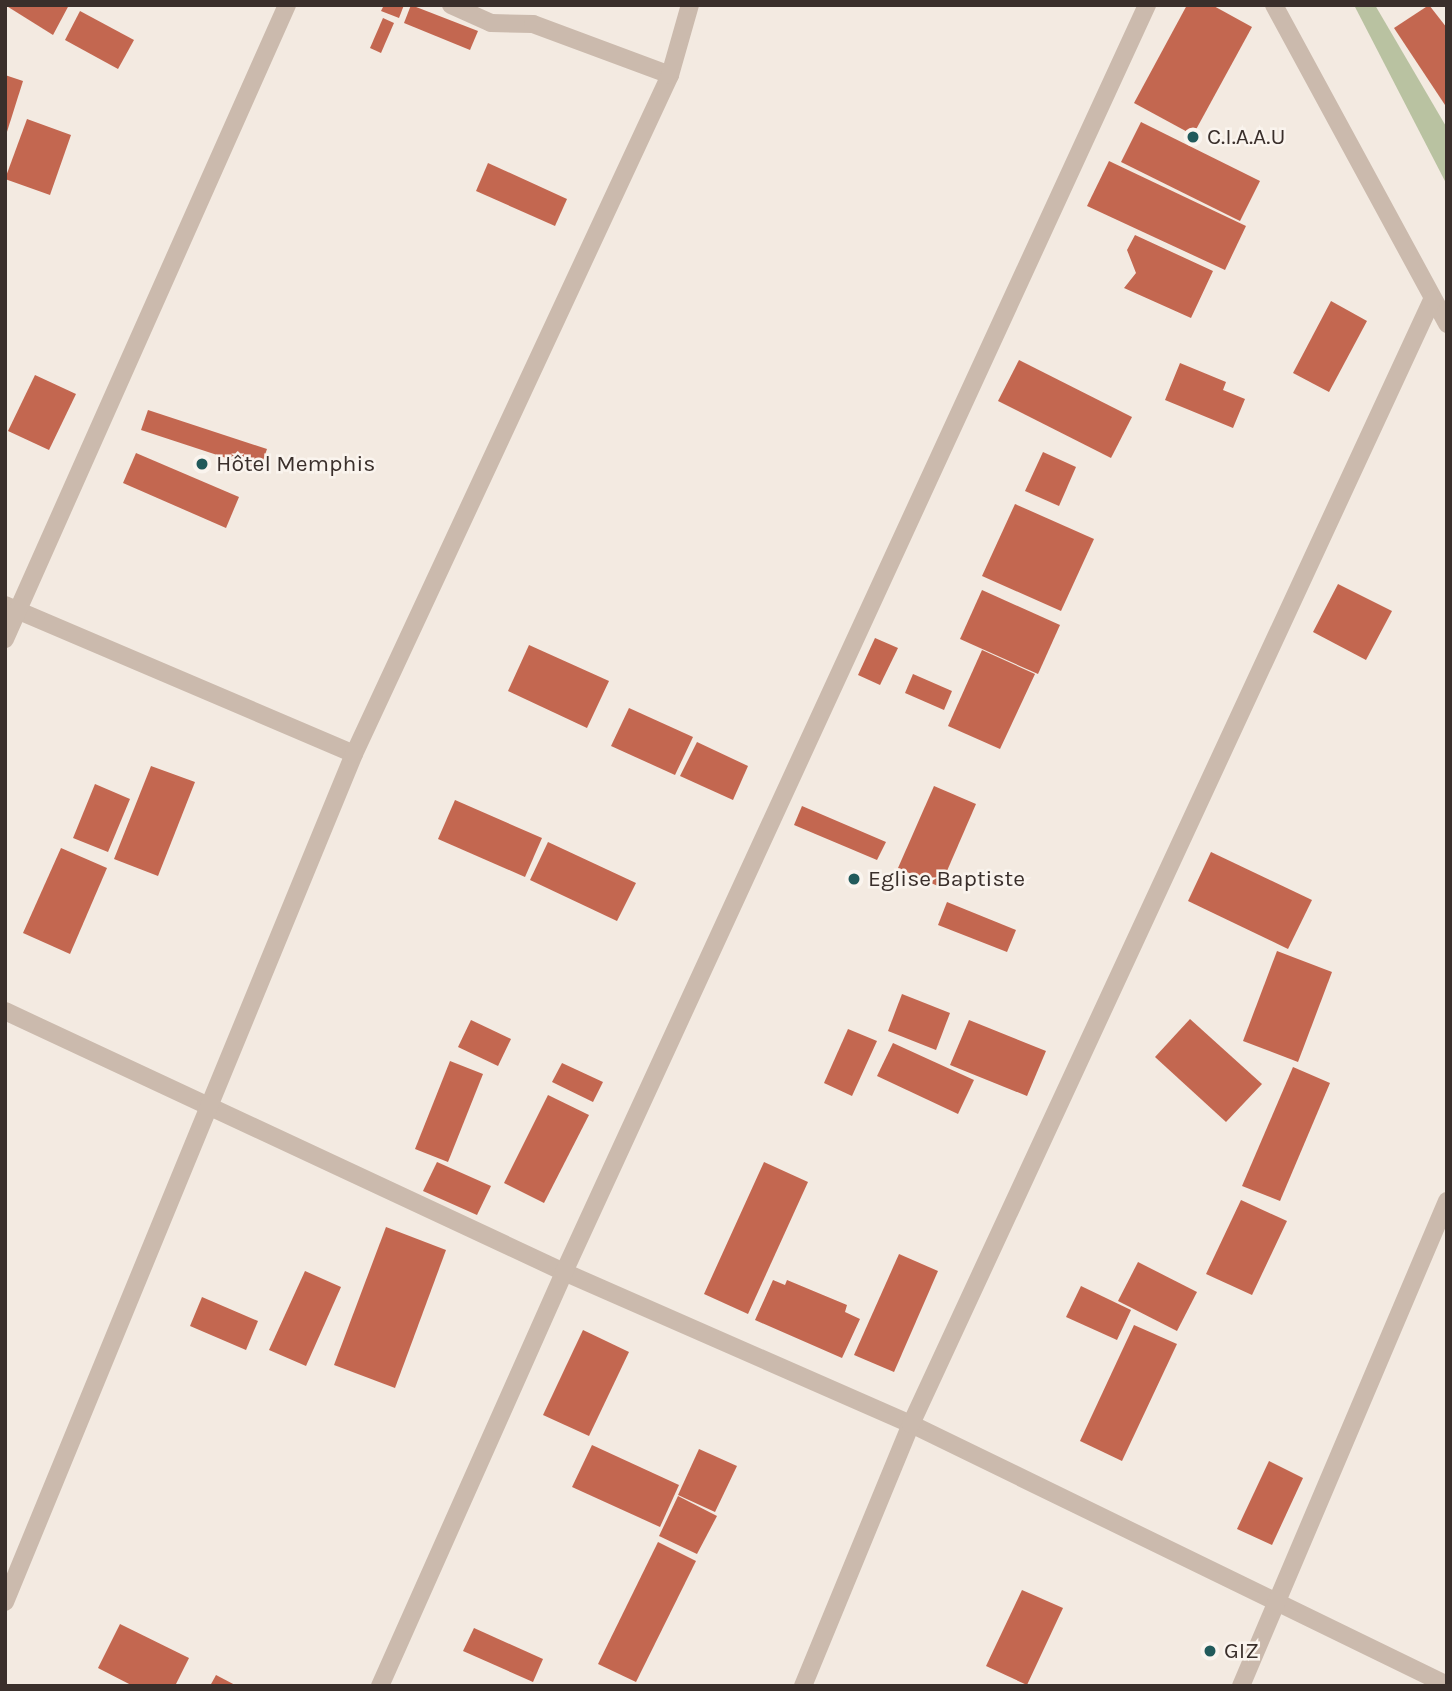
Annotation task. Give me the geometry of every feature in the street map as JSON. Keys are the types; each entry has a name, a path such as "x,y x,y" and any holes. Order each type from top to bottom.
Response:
{"street":[{"path":"5,639 11,608 287,5"},
{"path":"451,5 491,23 533,24 670,75"},
{"path":"5,1602 212,1108 354,754 670,75 690,5"},
{"path":"380,1686 564,1272 1147,5"},
{"path":"1274,5 1447,324"},
{"path":"803,1686 911,1424 1432,300"},
{"path":"11,608 354,754"},
{"path":"5,1011 564,1272 911,1424 1447,1685"},
{"path":"1241,1686 1447,1201"}],"green space":[{"path":"1354,5 1375,5 1447,128 1447,185"}],"building":[{"path":"5,5 69,5 53,35"},
{"path":"384,5 404,5 399,18 381,11"},
{"path":"411,5 478,31 470,50 404,23"},
{"path":"1187,5 1212,5 1252,27 1193,135 1134,103"},
{"path":"1429,5 1447,28 1447,108 1394,28"},
{"path":"80,11 134,40 118,69 65,40"},
{"path":"383,18 394,23 381,53 370,48"},
{"path":"5,75 23,81 6,135 5,135"},
{"path":"27,119 71,135 50,195 5,179"},
{"path":"1141,122 1260,181 1240,221 1121,162"},
{"path":"1109,161 1246,226 1225,270 1087,206"},
{"path":"488,163 567,199 555,226 476,191"},
{"path":"1135,235 1213,271 1191,318 1124,288 1136,273 1127,250"},
{"path":"1331,301 1367,321 1329,392 1293,373"},
{"path":"1019,360 1132,417 1111,458 998,401"},
{"path":"1180,363 1226,382 1223,390 1245,399 1233,428 1165,400"},
{"path":"35,375 76,394 49,450 8,431"},
{"path":"148,410 267,449 260,469 141,430"},
{"path":"1043,452 1076,467 1059,506 1025,491"},
{"path":"136,453 239,497 226,528 123,483"},
{"path":"1015,504 1094,539 1061,611 982,576"},
{"path":"1338,584 1392,611 1366,660 1313,632"},
{"path":"982,590 1060,625 1038,674 960,639"},
{"path":"875,638 898,648 880,685 858,675"},
{"path":"529,645 609,681 587,728 508,691"},
{"path":"982,650 1035,674 1000,749 948,726"},
{"path":"913,674 952,691 944,710 905,693"},
{"path":"629,708 693,737 675,775 611,746"},
{"path":"697,742 748,766 733,800 680,776"},
{"path":"151,766 195,782 158,876 114,859"},
{"path":"95,784 130,799 108,852 73,838"},
{"path":"934,786 976,804 940,887 898,868"},
{"path":"455,800 542,838 525,877 438,839"},
{"path":"802,806 886,842 877,860 794,825"},
{"path":"548,842 636,883 617,921 530,880"},
{"path":"61,848 107,868 70,954 23,933"},
{"path":"1211,852 1312,900 1288,949 1188,901"},
{"path":"947,902 1016,930 1007,952 938,925"},
{"path":"1277,951 1332,972 1298,1062 1243,1041"},
{"path":"902,994 950,1013 936,1050 888,1031"},
{"path":"1190,1019 1262,1084 1226,1122 1155,1057"},
{"path":"471,1020 511,1039 498,1066 458,1047"},
{"path":"969,1020 1046,1051 1027,1096 950,1065"},
{"path":"848,1029 877,1041 852,1096 824,1083"},
{"path":"893,1043 974,1080 958,1114 877,1076"},
{"path":"450,1061 483,1074 448,1162 415,1149"},
{"path":"562,1063 603,1082 593,1102 552,1082"},
{"path":"1293,1067 1330,1083 1280,1201 1242,1186"},
{"path":"548,1095 589,1115 544,1203 504,1183"},
{"path":"437,1162 491,1186 477,1215 423,1191"},
{"path":"764,1162 808,1182 748,1314 704,1294"},
{"path":"1241,1200 1287,1221 1252,1295 1206,1274"},
{"path":"386,1227 446,1250 395,1388 334,1365"},
{"path":"899,1254 938,1271 894,1372 854,1355"},
{"path":"1138,1262 1197,1292 1177,1331 1118,1301"},
{"path":"305,1271 341,1287 306,1366 269,1350"},
{"path":"773,1280 785,1285 787,1280 847,1305 845,1312 860,1319 842,1358 755,1320"},
{"path":"1081,1286 1131,1310 1117,1340 1066,1317"},
{"path":"202,1297 258,1321 246,1350 190,1326"},
{"path":"1134,1325 1177,1344 1122,1461 1080,1441"},
{"path":"583,1330 629,1352 589,1436 543,1415"},
{"path":"592,1445 679,1485 660,1527 572,1487"},
{"path":"699,1449 737,1466 715,1512 678,1495"},
{"path":"1269,1461 1303,1478 1272,1545 1237,1529"},
{"path":"678,1496 717,1516 697,1554 659,1536"},
{"path":"658,1542 696,1561 636,1682 598,1664"},
{"path":"1022,1590 1063,1608 1027,1685 986,1666"},
{"path":"120,1624 189,1658 175,1686 133,1686 98,1668"},
{"path":"474,1628 543,1659 533,1682 463,1651"},
{"path":"216,1675 237,1686 210,1686"}],"place":[{"name":"C.I.A.A.U","path":"1193,137"},
{"name":"Hôtel Memphis","path":"202,464"},
{"name":"Eglise Baptiste","path":"854,879"},
{"name":"GIZ","path":"1210,1651"}]}
